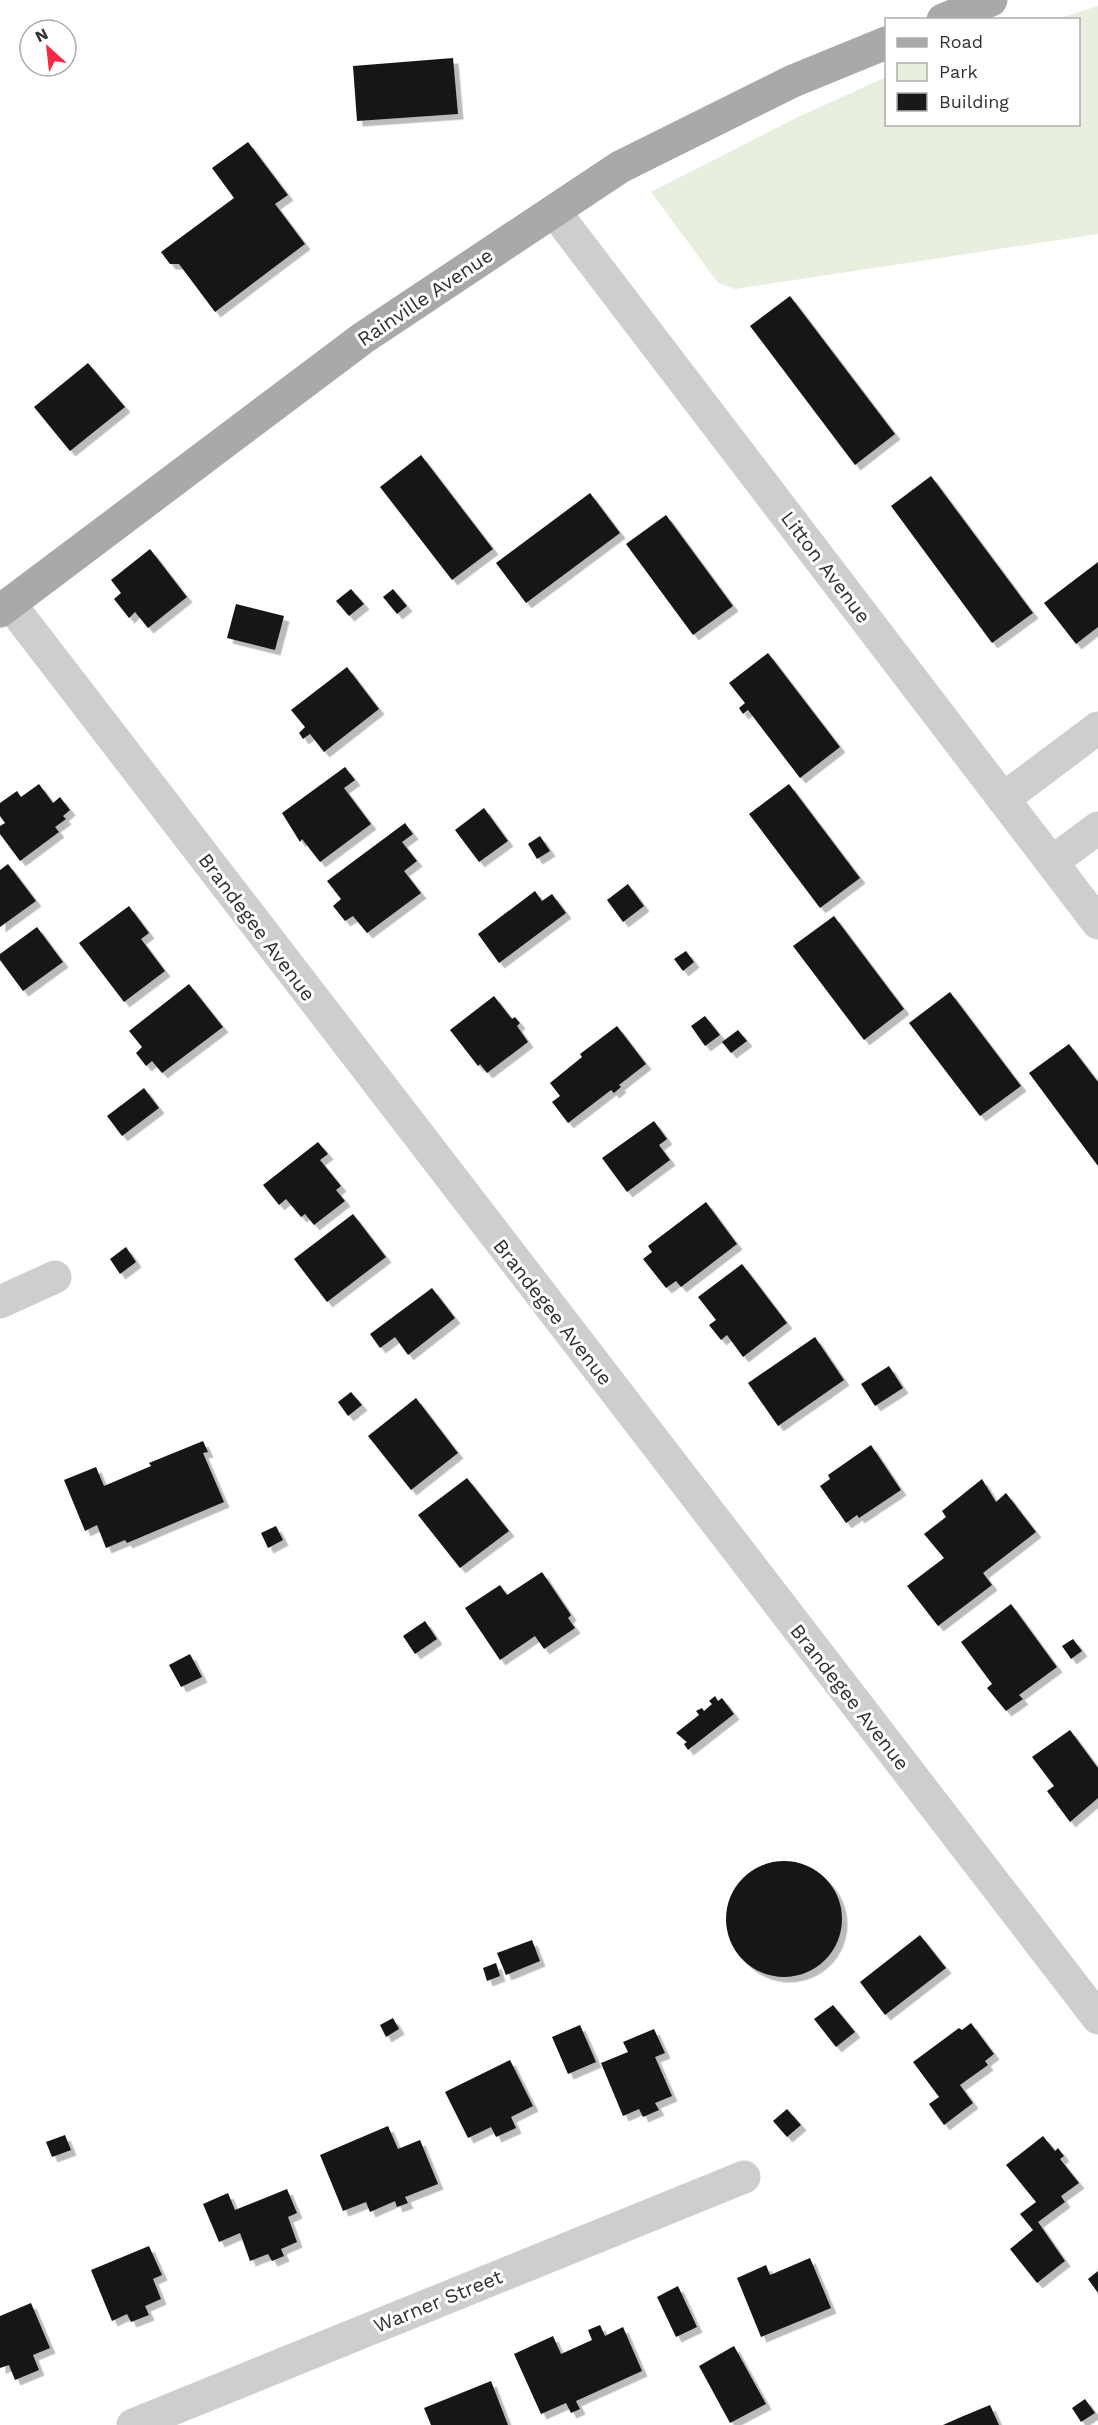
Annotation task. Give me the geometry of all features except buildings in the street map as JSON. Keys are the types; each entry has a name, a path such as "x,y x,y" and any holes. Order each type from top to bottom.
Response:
{"main road":[{"path":"948,18 992,0"},
{"name":"Rainville Avenue","path":"3,602 363,338 620,167 793,81 885,42"}],"street":[{"name":"Litton Avenue","path":"554,211 1098,923"},
{"name":"Brandegee Avenue","path":"3,602 1098,2018"},
{"path":"1003,799 1098,728"},
{"path":"1052,862 1098,828"},
{"path":"0,1302 55,1277"},
{"name":"Warner Street","path":"133,2425 744,2177"}],"green space":[{"path":"1098,6 1098,234 735,289 718,283 651,192 796,118 885,77 885,126 1080,126 1080,18 1060,18"}]}
